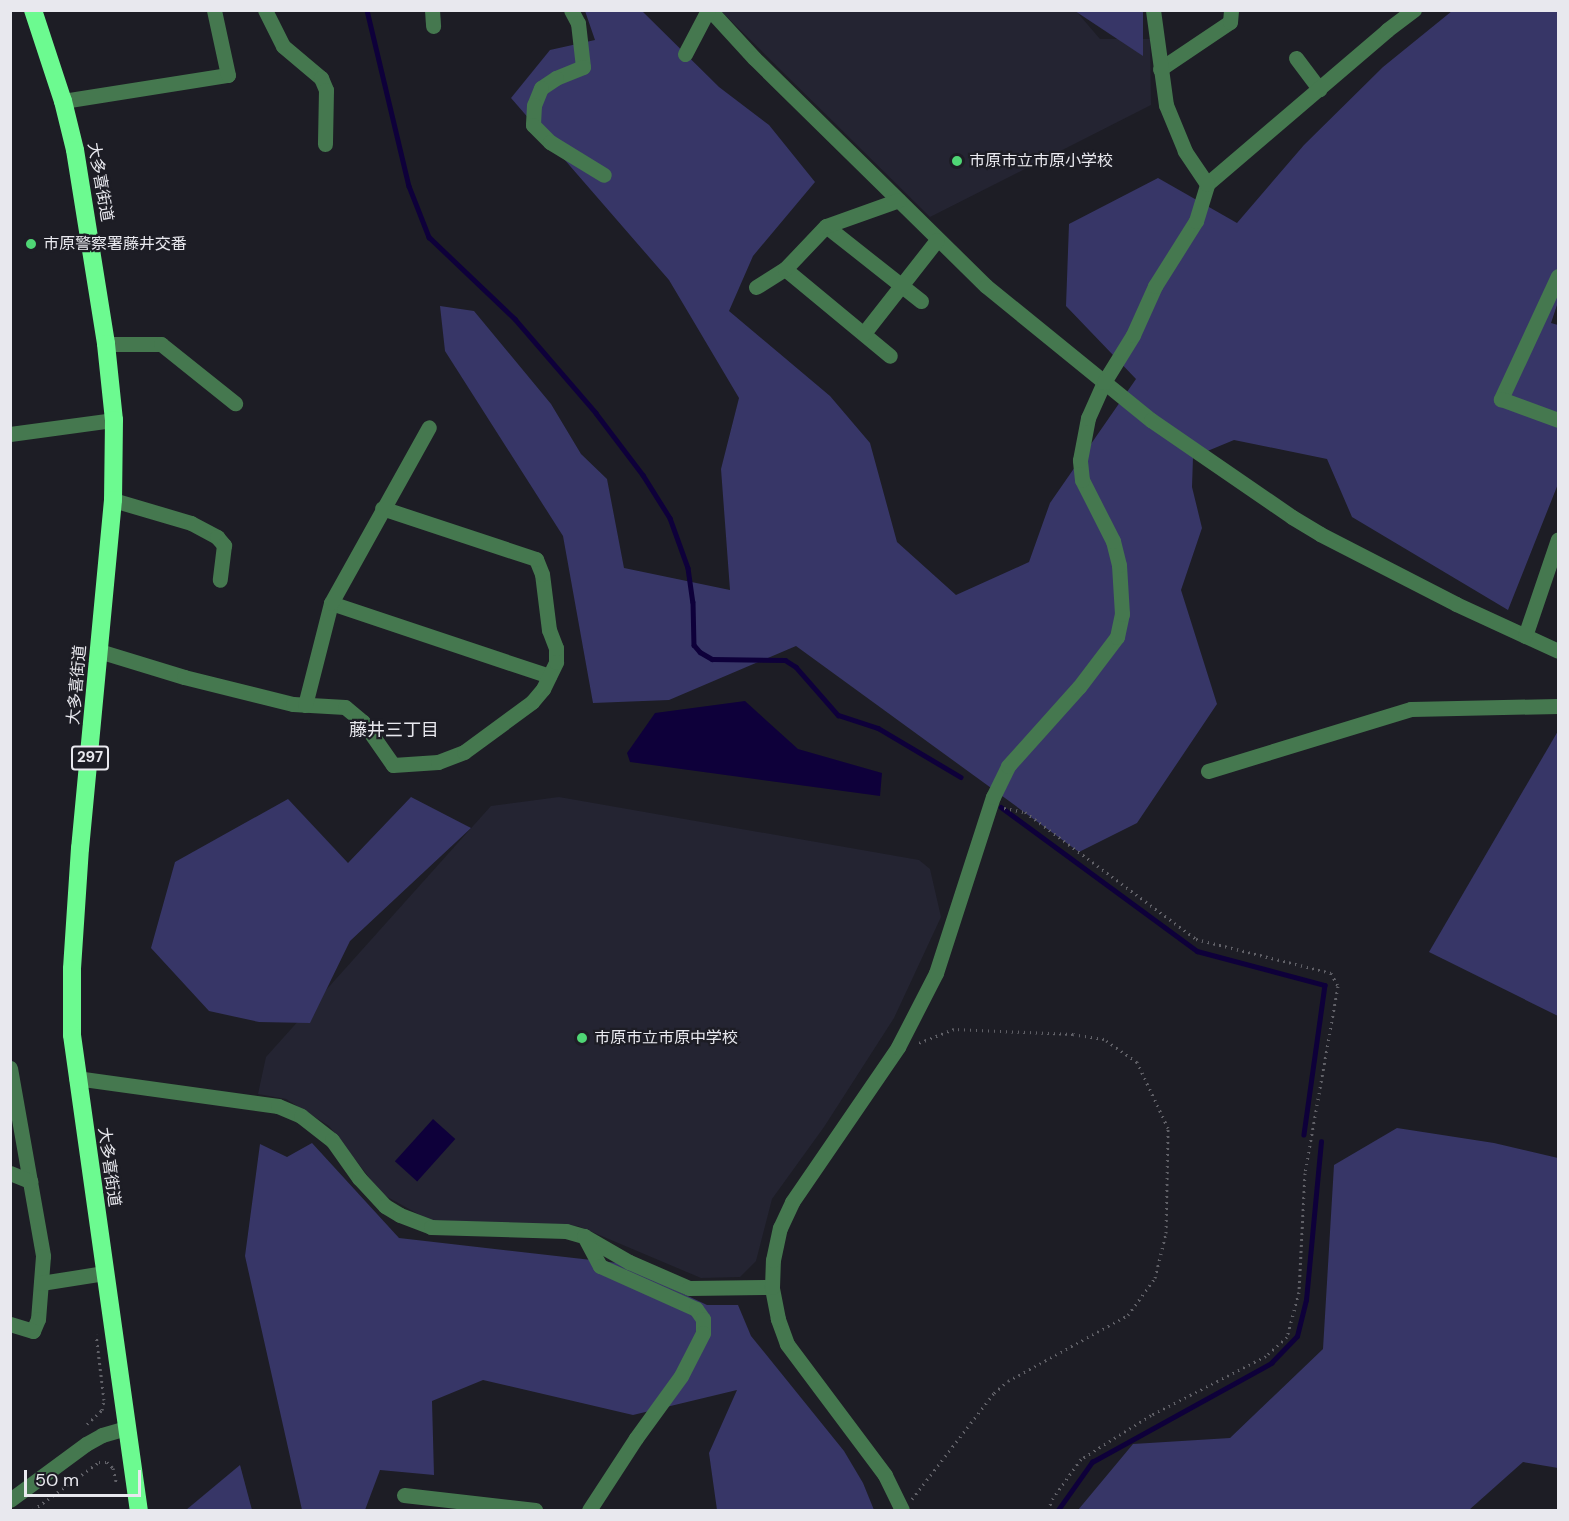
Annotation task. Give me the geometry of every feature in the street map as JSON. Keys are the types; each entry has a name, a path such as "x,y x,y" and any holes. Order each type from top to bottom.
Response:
{"highway":[{"name":"大多喜街道","path":"33,10 63,101 83,191 106,344 114,420 113,500 80,848 72,969 72,1035 76,1078 139,1510"}],"street":[{"path":"63,101 228,75 214,10"},
{"path":"265,10 283,46 321,78 326,90 325,144"},
{"path":"571,10 579,23 583,67 556,78 541,88 534,105 533,125 557,147 604,175"},
{"path":"685,54 709,10 937,240 986,286 1151,420 1292,518 1384,568 1558,651"},
{"path":"1153,10 1166,105 1185,151 1207,184"},
{"path":"1160,69 1230,22 1231,10"},
{"path":"902,1510 885,1475 787,1344 772,1287 773,1260 780,1228 792,1202 898,1047 936,973 990,805 1008,766 1079,687 1117,637 1122,614 1119,565 1113,541 1083,480 1080,460 1088,418 1104,382 1133,335 1155,286 1196,221 1207,184 1414,10"},
{"path":"1296,58 1319,89"},
{"path":"756,287 785,269 826,226 899,200"},
{"path":"826,226 921,301"},
{"path":"864,333 937,240"},
{"path":"785,269 890,356"},
{"path":"1558,276 1501,399 1558,420"},
{"path":"106,344 161,344 235,403"},
{"path":"10,434 114,420"},
{"path":"305,705 331,603 382,508 429,428"},
{"path":"113,500 192,523 217,537 224,545 220,579"},
{"path":"99,651 184,677 305,705 345,707 363,722 393,765 438,762 464,752 532,702 556,662 556,648 549,630 542,574 537,559 382,508"},
{"path":"1525,636 1558,539"},
{"path":"331,603 549,676"},
{"path":"1208,771 1411,709 1558,706"},
{"path":"10,1068 43,1256 38,1319 33,1331 10,1324"},
{"path":"76,1078 218,1098 257,1101 278,1106 301,1116 333,1140 359,1178 385,1206 399,1215 431,1227 566,1231 584,1236 629,1262 689,1288 772,1287"},
{"path":"10,1173 30,1181"},
{"path":"584,1236 600,1266 696,1309 703,1319 703,1333 681,1376 636,1438 589,1510"},
{"path":"41,1283 104,1273"},
{"path":"10,1500 87,1444 102,1435 127,1428"},
{"path":"405,1495 535,1510"}],"path":[{"path":"990,805 1025,812 1196,939 1331,973 1338,986 1305,1173 1299,1292 1287,1337 1266,1356 1151,1415 1081,1459 1053,1498 1048,1510"},
{"path":"898,1047 914,1045 954,1029 1073,1034 1104,1039 1137,1062 1168,1128 1166,1233 1155,1278 1128,1315 1008,1381 994,1394 916,1495"},
{"path":"86,1425 102,1410 104,1400 96,1331"},
{"path":"33,1510 99,1462 107,1462 113,1468 118,1488"}],"shaded area":[{"name":"市原市立市原小学校","path":"720,10 1076,11 1100,39 1150,39 1151,105 930,217"},
{"path":"585,11 642,11 719,87 769,125 815,182 753,256 729,311 830,396 870,443 897,542 956,595 1029,562 1050,503 1136,379 1066,306 1069,224 1158,178 1237,223 1304,145 1383,67 1452,11 1558,11 1558,302 1551,323 1558,325 1558,484 1508,610 1352,517 1327,459 1234,440 1193,457 1192,487 1202,528 1181,590 1217,704 1137,823 1079,852 796,646 669,700 593,703 563,536 445,351 440,306 474,311 551,404 581,454 607,479 624,568 730,590 721,469 739,398 669,280 511,98 550,50 595,40"},
{"path":"1075,11 1143,11 1143,56"},
{"path":"745,701 798,749 882,773 880,796 630,762 627,753 655,713"},
{"path":"1558,731 1558,1016 1429,952"},
{"path":"411,797 471,828 350,941 310,1023 259,1022 209,1011 151,948 175,862 288,799 348,863"},
{"name":"市原市立市原中学校","path":"559,797 919,860 930,869 941,917 894,1018 824,1127 772,1199 756,1261 740,1277 701,1278 578,1226 429,1220 382,1194 329,1126 286,1099 258,1094 266,1057 491,806"},
{"path":"433,1119 455,1139 417,1181 395,1161"},
{"path":"1397,1128 1494,1143 1558,1158 1558,1468 1523,1462 1469,1510 1078,1510 1133,1444 1230,1438 1323,1349 1334,1165"},
{"path":"312,1143 399,1238 618,1263 707,1305 738,1305 751,1336 844,1451 863,1483 874,1510 717,1510 709,1453 737,1390 633,1415 483,1380 432,1401 434,1475 380,1470 365,1510 302,1510 245,1256 260,1144 287,1157"},
{"path":"240,1465 252,1510 186,1510"}],"waterway":[{"path":"367,10 409,186 429,237 515,319 596,413 643,475 670,518 688,568 693,602 694,645 700,652 712,659 785,660 796,667 838,715 878,728 961,777"},
{"path":"1001,807 1197,951 1325,985 1304,1135"},
{"path":"1058,1510 1092,1462 1271,1363 1297,1336 1306,1300 1321,1142"}],"place":[{"name":"市原市立市原小学校","path":"957,161"},
{"name":"市原警察署藤井交番","path":"31,244"},
{"name":"市原市立市原中学校","path":"582,1038"}],"district":[{"name":"藤井三丁目","path":"394,730"}]}
